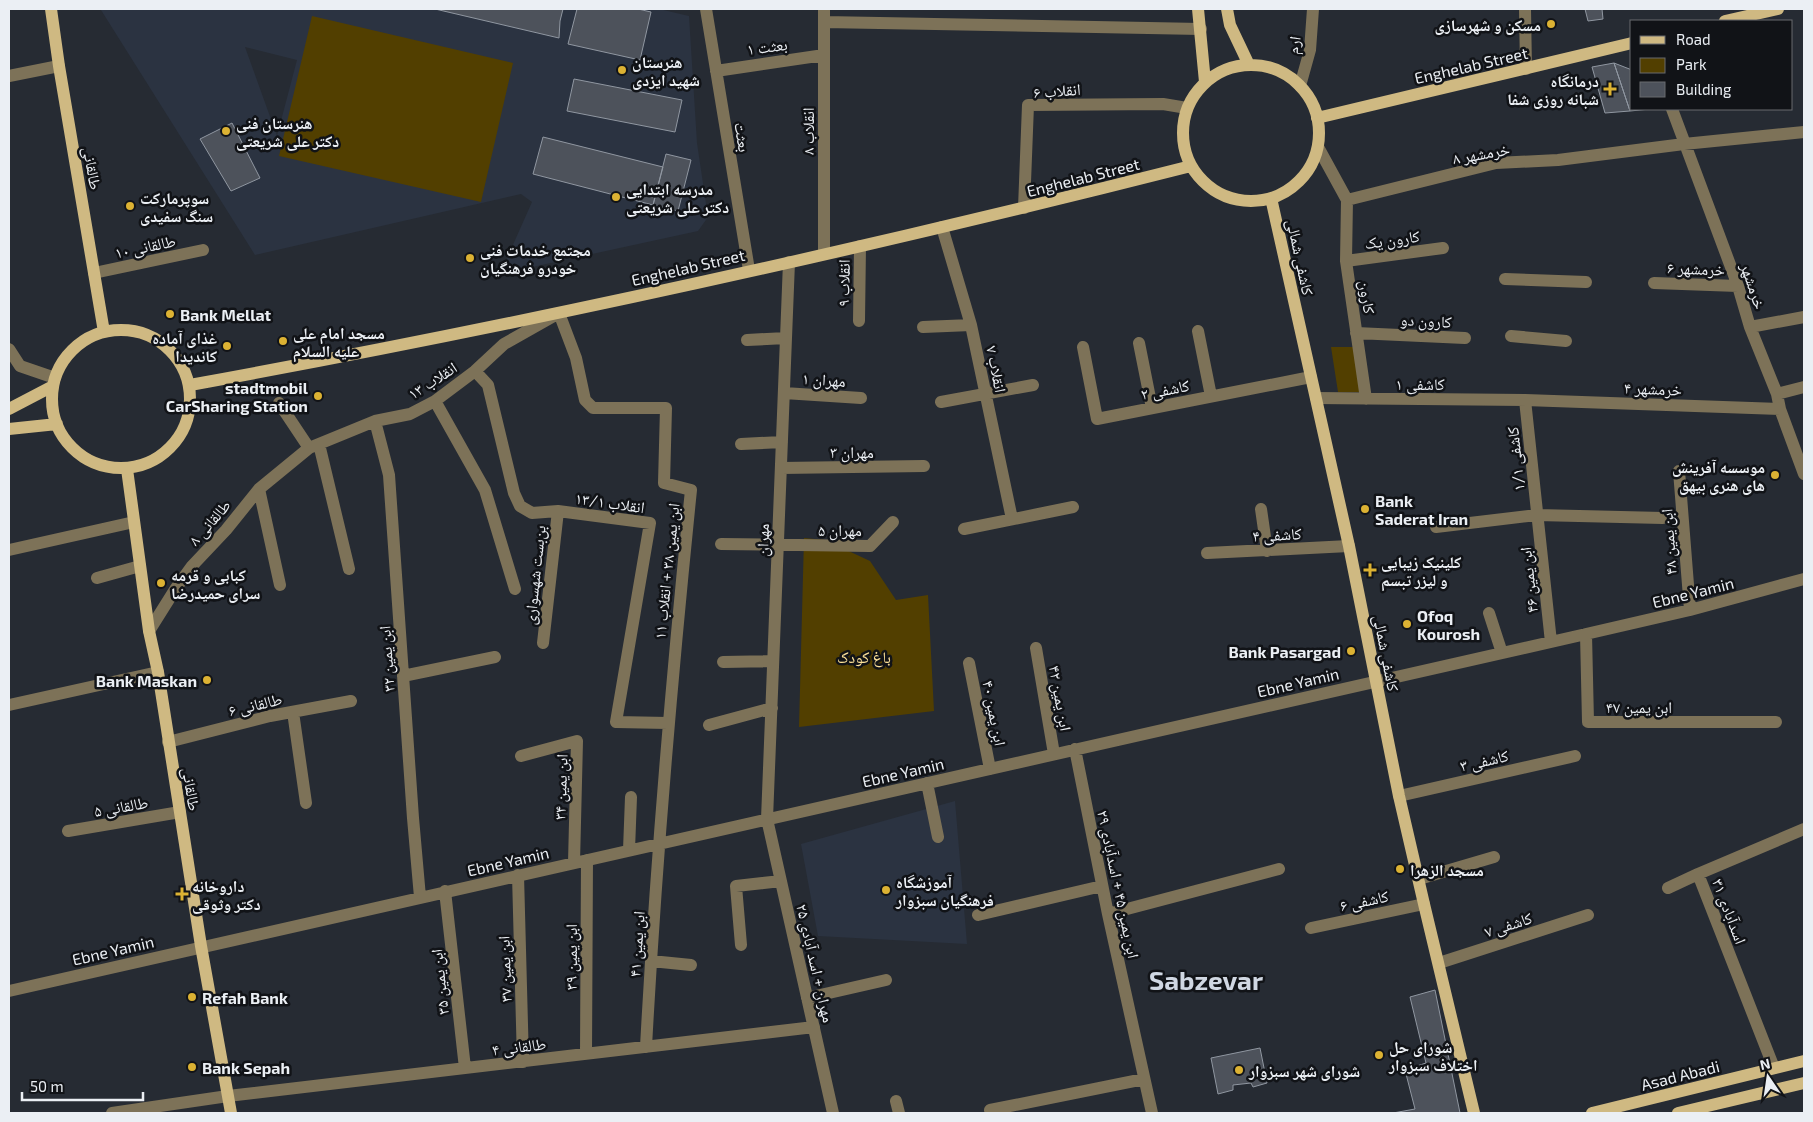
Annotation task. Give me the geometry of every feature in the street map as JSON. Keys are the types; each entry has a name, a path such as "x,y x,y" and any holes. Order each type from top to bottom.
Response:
{"main road":[{"name":"طالقانی","path":"51,9 104,332"},
{"path":"1198,9 1205,82"},
{"path":"1227,9 1230,25 1249,65"},
{"path":"1727,20 1744,13 1778,9"},
{"name":"Enghelab Street","path":"1317,118 1630,43"},
{"path":"1249,65 1268,67 1285,74 1300,86 1308,95 1317,118 1319,132 1318,147 1312,164 1302,179 1288,190 1271,198 1253,201 1234,199 1217,192 1202,181 1191,166 1184,147 1183,128 1187,108 1205,82 1226,70 1249,65"},
{"name":"Enghelab Street","path":"190,385 560,313 1024,208 1191,166"},
{"name":"کاشفی شمالی","path":"1271,198 1349,546 1399,796 1474,1113"},
{"path":"132,331 158,340 179,359 190,385 190,414 178,441 155,460 127,468 105,466 84,458 73,449 63,437 52,405 54,382 63,362 74,349 88,339 104,332 132,331"},
{"path":"9,409 54,382"},
{"path":"9,429 57,424"},
{"name":"طالقانی","path":"127,468 150,631 201,946 231,1113"},
{"name":"Asad Abadi","path":"1592,1113 1804,1061"},
{"path":"1678,1113 1706,1109 1804,1083"}],"street":[{"name":"بعثت","path":"706,9 749,270"},
{"name":"ارم","path":"1300,86 1310,50 1313,9"},
{"path":"1525,9 1526,68"},
{"path":"824,15 1201,29"},
{"name":"انقلاب ۸","path":"824,15 824,254"},
{"name":"بعثت ۱","path":"716,70 824,54"},
{"path":"9,76 59,66"},
{"name":"انقلاب ۶","path":"1024,208 1028,105 1163,104 1187,108"},
{"name":"خرمشهر","path":"1672,110 1738,286 1750,327 1777,394 1780,409 1804,474"},
{"name":"خرمشهر ۸","path":"1347,200 1496,163 1558,160 1684,144 1804,132"},
{"path":"1318,147 1347,200"},
{"name":"کارون","path":"1347,200 1346,261 1366,399"},
{"name":"انقلاب ۷","path":"942,227 971,325 1012,519"},
{"name":"انقلاب ۹","path":"859,322 860,246"},
{"name":"کارون یک","path":"1346,261 1442,248"},
{"name":"طالقانی ۱۰","path":"94,273 203,250"},
{"name":"مهران","path":"767,819 789,262"},
{"path":"1505,279 1586,282"},
{"name":"خرمشهر ۶","path":"1654,283 1738,286"},
{"name":"انقلاب ۱۳","path":"314,446 375,421 410,414 436,401 475,371 504,344 560,313"},
{"name":"ابن یمین ۳۸ + انقلاب ۱۱","path":"560,313 576,358 585,400 593,408 666,408 664,483 691,490 668,724 659,844"},
{"path":"1750,327 1804,317"},
{"path":"923,327 971,325"},
{"path":"1198,331 1210,396"},
{"name":"کارون دو","path":"1356,333 1465,338"},
{"path":"1511,336 1566,341"},
{"path":"747,340 786,338"},
{"path":"1139,343 1152,408"},
{"name":"کاشفی ۲","path":"1083,347 1097,418 1311,377"},
{"path":"9,349 20,366 54,382"},
{"name":"انقلاب ۱۳/۱","path":"475,371 488,385 514,493 520,506 532,513 558,511 650,523 616,722 668,724"},
{"path":"941,402 1032,385"},
{"path":"1777,394 1804,387"},
{"name":"مهران ۱","path":"784,392 861,398"},
{"name":"کاشفی ۱","path":"1316,398 1525,400"},
{"name":"خرمشهر ۴","path":"1525,400 1780,409"},
{"name":"کاشفی ۱/۱","path":"1525,400 1538,515"},
{"path":"436,401 485,490 515,589"},
{"path":"279,402 314,446 349,569"},
{"name":"ابن یمین ۳۲","path":"375,421 389,475 420,897"},
{"path":"741,444 782,442"},
{"name":"طالقانی ۸","path":"150,631 192,566 226,530 259,488 314,446"},
{"name":"مهران ۳","path":"781,468 924,466"},
{"name":"ابن یمین ۴۸","path":"1679,471 1690,610"},
{"path":"259,488 280,585"},
{"path":"964,529 1073,507"},
{"path":"1261,510 1267,551"},
{"name":"بن‌بست شهسواری","path":"544,643 558,511"},
{"path":"1436,527 1538,515 1663,518"},
{"name":"ابن یمین ۴۶","path":"1538,515 1551,642"},
{"path":"9,550 134,522"},
{"name":"مهران ۵","path":"721,544 870,546 893,522"},
{"name":"کاشفی ۴","path":"1207,553 1349,546"},
{"path":"97,578 140,566"},
{"name":"Ebne Yamin","path":"9,991 1586,634 1690,610 1804,580"},
{"path":"1489,613 1502,653"},
{"name":"ابن یمین ۴۷","path":"1586,634 1588,722 1776,722"},
{"name":"ابن یمین ۴۲","path":"1036,648 1054,754"},
{"path":"403,676 495,657"},
{"path":"723,662 773,661"},
{"name":"ابن یمین ۴۰","path":"969,663 990,769"},
{"path":"9,705 158,672"},
{"name":"طالقانی ۶","path":"168,742 293,712 351,701"},
{"path":"709,725 772,708"},
{"path":"293,712 306,804"},
{"name":"ابن یمین ۳۴","path":"521,756 577,741 574,862"},
{"name":"ابن یمین ۴۵ + اسدآبادی ۲۹","path":"1075,749 1102,886 1152,1113"},
{"name":"کاشفی ۳","path":"1399,796 1575,756"},
{"path":"927,783 938,837"},
{"path":"629,850 631,797"},
{"name":"طالقانی ۵","path":"68,831 180,812"},
{"name":"مهران + اسد آبادی ۲۵","path":"767,819 833,1113"},
{"name":"اسدآبادی ۳۱","path":"1774,1068 1698,874 1804,829"},
{"name":"ابن یمین ۴۱","path":"646,1047 659,844"},
{"path":"1419,879 1494,857"},
{"name":"ابن یمین ۳۹","path":"586,1054 587,860"},
{"path":"1108,914 1279,869"},
{"path":"1668,888 1698,874"},
{"name":"ابن یمین ۳۷","path":"518,875 523,1062"},
{"path":"741,945 736,886 781,881"},
{"path":"978,916 1102,886"},
{"name":"ابن یمین ۳۵","path":"445,891 465,1068"},
{"name":"کاشفی ۶","path":"1311,928 1424,904"},
{"name":"کاشفی ۷","path":"1439,963 1588,915"},
{"path":"651,961 691,966"},
{"path":"807,998 886,980"},
{"name":"طالقانی ۴","path":"112,1113 228,1096 814,1027"},
{"path":"990,1110 1144,1080"}],"shaded area":[{"path":"659,9 689,16 697,143 708,217 698,231 500,274 532,202 521,194 255,255 101,10","holes":["245,47 297,60 277,136"]},
{"name":"آموزشگاه فرهنگیان سبزوار","path":"955,801 967,944 818,936 801,844"}],"green space":[{"path":"312,16 513,63 481,202 279,156"},
{"path":"1331,347 1353,347 1362,392 1338,392"},
{"name":"باغ کودک","path":"804,538 825,540 870,561 896,600 928,595 934,711 799,727"}],"building":[{"path":"435,9 563,9 559,38"},
{"path":"577,9 638,9 651,12 640,60 568,44"},
{"path":"1585,9 1602,9 1603,19 1588,21"},
{"name":"درمانگاه شبانه روزی شفا","path":"1614,63 1630,111 1605,113 1592,67"},
{"path":"1614,63 1630,69 1630,110 1640,110 1630,111"},
{"path":"574,79 682,100 675,132 567,111"},
{"path":"232,123 260,178 231,191 200,139"},
{"path":"543,137 663,167 653,205 533,174"},
{"path":"666,154 691,160 678,211 653,205"},
{"path":"1435,990 1460,1113 1393,1113 1415,1109 1405,1070 1426,1063 1410,997"},
{"name":"شورای شهر سبزوار","path":"1260,1048 1267,1083 1253,1087 1251,1083 1233,1085 1233,1090 1218,1094 1211,1058"}],"place":[{"name":"مسکن و شهرسازی","path":"1551,24"},
{"name":"هنرستان شهید ایزدی","path":"622,70"},
{"name":"درمانگاه شبانه روزی شفا","path":"1610,89"},
{"name":"هنرستان فنی دکتر علی شریعتی","path":"226,131"},
{"name":"مدرسه ابتدایی دکتر علی شریعتی","path":"616,197"},
{"name":"سوپرمارکت سنگ سفیدی","path":"130,206"},
{"name":"مجتمع خدمات فنی خودرو فرهنگیان","path":"470,258"},
{"name":"Bank Mellat","path":"170,314"},
{"name":"مسجد امام علی علیه السلام","path":"283,341"},
{"name":"غذای آماده کاندیدا","path":"227,346"},
{"name":"stadtmobil CarSharing Station","path":"318,396"},
{"name":"موسسه آفرینش های هنری بیهق","path":"1775,475"},
{"name":"Bank Saderat Iran","path":"1365,509"},
{"name":"کلینیک زیبایی و لیزر تبسم","path":"1370,570"},
{"name":"کبابی و قرمه سرای حمیدرضا","path":"161,583"},
{"name":"Ofoq Kourosh","path":"1407,624"},
{"name":"Bank Pasargad","path":"1351,651"},
{"name":"Bank Maskan","path":"207,680"},
{"name":"مسجد الزهرا","path":"1400,869"},
{"name":"آموزشگاه فرهنگیان سبزوار","path":"886,890"},
{"name":"داروخانه دکتر وثوقی","path":"182,894"},
{"name":"Refah Bank","path":"192,997"},
{"name":"شورای حل اختلاف سبزوار","path":"1379,1055"},
{"name":"Bank Sepah","path":"192,1067"},
{"name":"شورای شهر سبزوار","path":"1239,1070"}],"district":[{"name":"Sabzevar","path":"1206,979"}]}
